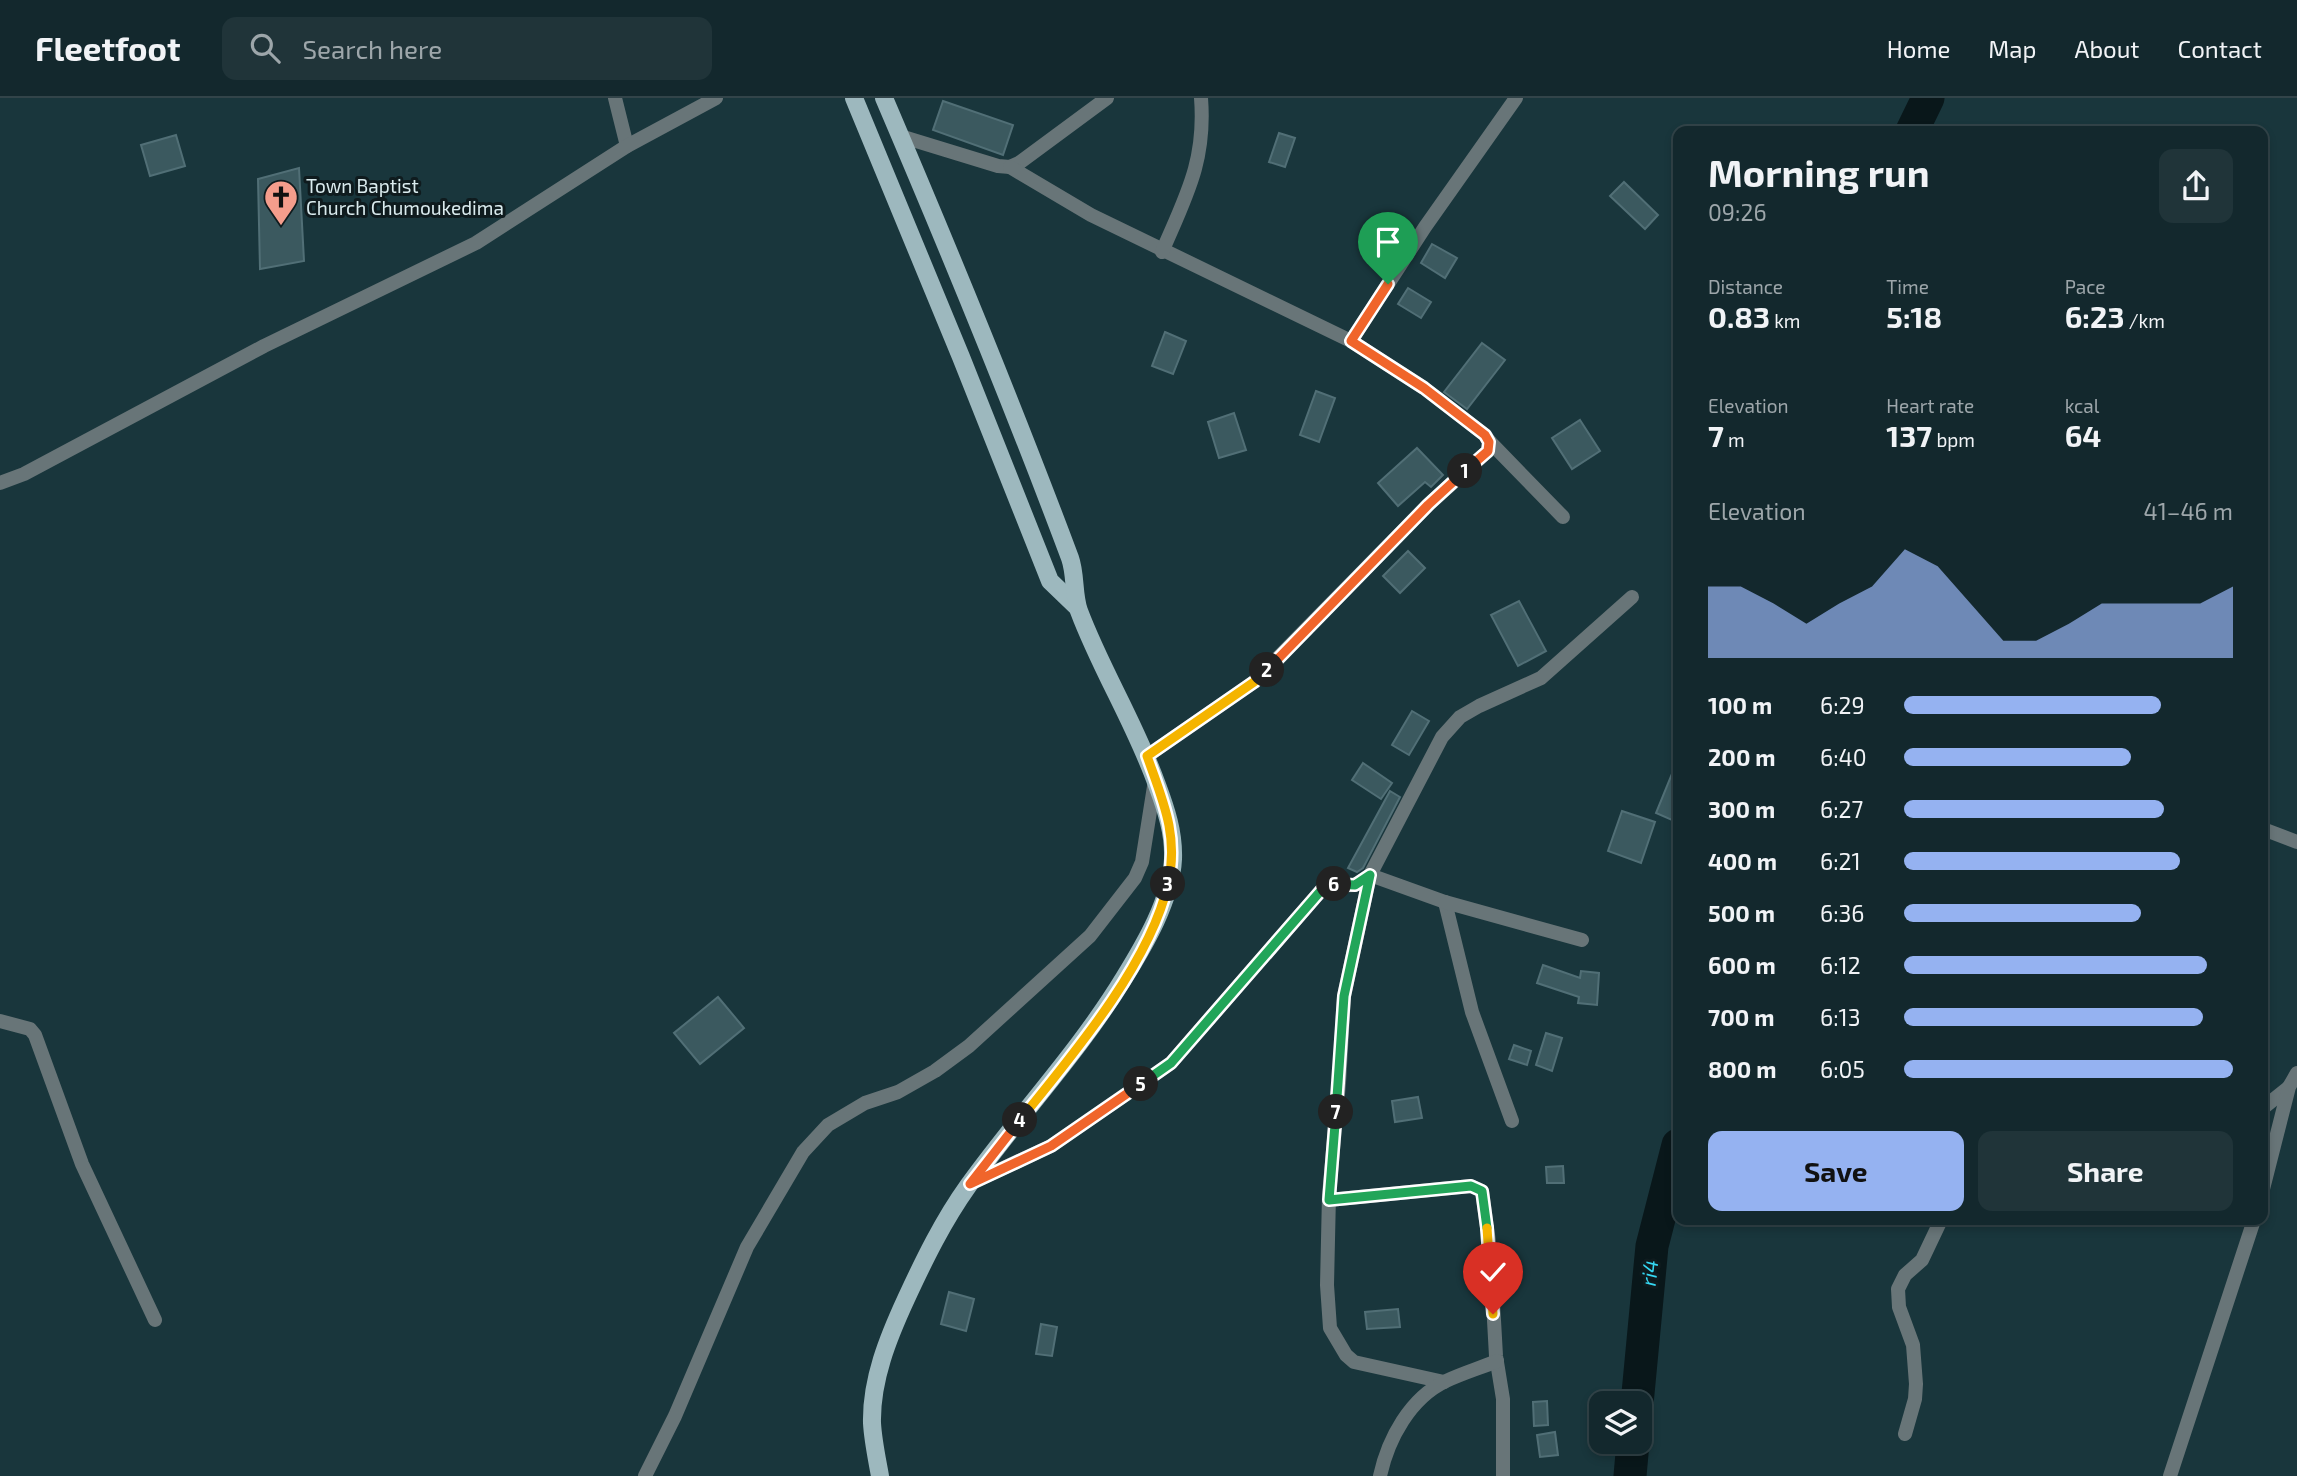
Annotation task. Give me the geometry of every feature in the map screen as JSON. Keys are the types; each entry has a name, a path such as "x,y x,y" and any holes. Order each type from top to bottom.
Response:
{"main road":[{"path":"854,98 1050,581 1077,607"},
{"path":"880,1476 872,1422 875,1387 883,1354 922,1266 946,1219 970,1184 1084,1038 1136,960 1166,894 1173,863 1170,829 1147,756 1077,607 1072,565 1003,387 884,98"}],"street":[{"path":"615,98 627,146"},
{"path":"0,483 24,474 264,346 476,243 627,146 716,98"},
{"path":"1010,167 1107,98"},
{"path":"1162,252 1194,176 1201,151 1201,98"},
{"path":"1351,341 1425,228 1516,98"},
{"path":"900,136 998,166 1010,167 1091,215 1162,252 1351,341 1424,388 1485,435 1563,517"},
{"path":"1147,756 1254,682 1428,505 1488,451 1489,442"},
{"path":"1444,1382 1354,1362 1336,1341 1330,1328 1329,1200 1344,996 1370,875 1441,737 1460,717 1541,678 1632,597"},
{"path":"645,1476 675,1416 747,1247 803,1152 828,1125 865,1102 898,1092 969,1046 1090,936 1135,878 1142,862 1155,779"},
{"path":"2268,831 2297,842"},
{"path":"1370,875 1445,902 1582,940"},
{"path":"970,1184 1051,1146 1171,1063 1325,886 1355,885 1370,875"},
{"path":"1445,902 1472,1012 1512,1121"},
{"path":"0,1021 30,1029 35,1035 82,1164 155,1320"},
{"path":"2268,1169 2289,1087 2297,1073"},
{"path":"2268,1104 2289,1087"},
{"path":"1329,1200 1471,1186 1482,1191 1490,1250 1497,1361 1503,1399 1503,1476"},
{"path":"1905,1434 1915,1399 1916,1384 1913,1345 1899,1307 1898,1289 1905,1275 1922,1260 1939,1225"},
{"path":"2170,1476 2252,1225"},
{"path":"1380,1476 1393,1436 1429,1393 1444,1382 1497,1361"}],"building":[{"path":"943,101 1013,125 1003,155 933,130"},
{"path":"1279,133 1295,138 1285,167 1269,162"},
{"path":"176,135 185,166 150,176 141,145"},
{"name":"Town Baptist Church Chumoukedima","path":"299,168 304,261 260,269 258,179"},
{"path":"1624,182 1658,215 1645,229 1610,196"},
{"path":"1432,244 1457,258 1445,278 1421,263"},
{"path":"1408,288 1431,302 1421,318 1398,304"},
{"path":"1165,332 1186,341 1173,374 1152,366"},
{"path":"1482,343 1505,360 1467,409 1444,392"},
{"path":"1316,391 1335,398 1319,442 1300,435"},
{"path":"1234,413 1246,450 1219,458 1208,422"},
{"path":"1580,420 1600,451 1572,469 1552,438"},
{"path":"1417,448 1443,475 1431,487 1425,482 1398,506 1378,483"},
{"path":"1408,551 1425,568 1400,593 1383,576"},
{"path":"1519,601 1546,651 1518,666 1491,615"},
{"path":"1412,711 1429,721 1409,755 1392,745"},
{"path":"1363,763 1392,783 1381,799 1352,780"},
{"path":"1673,771 1673,818 1672,820 1656,813"},
{"path":"1390,791 1400,797 1363,868 1357,872 1348,868"},
{"path":"1622,811 1655,822 1641,863 1608,851"},
{"path":"1543,965 1580,978 1581,971 1599,973 1597,1005 1578,1003 1579,997 1537,983"},
{"path":"718,997 744,1028 700,1064 674,1033"},
{"path":"1546,1033 1562,1038 1552,1071 1536,1065"},
{"path":"1514,1045 1531,1051 1527,1065 1509,1059"},
{"path":"1418,1097 1422,1118 1395,1122 1392,1101"},
{"path":"1563,1166 1564,1183 1547,1183 1546,1167"},
{"path":"949,1292 974,1299 966,1331 941,1324"},
{"path":"1398,1309 1400,1327 1367,1329 1365,1312"},
{"path":"1041,1324 1057,1327 1052,1356 1036,1354"},
{"path":"1547,1401 1548,1425 1534,1426 1533,1402"},
{"path":"1555,1432 1558,1455 1540,1457 1537,1435"}],"waterway":[{"name":"ri4","path":"1914,126 1928,98"},
{"name":"ri4","path":"1638,1391 1652,1246 1673,1164"},
{"name":"ri4","path":"1630,1476 1632,1454"}],"place":[{"name":"Town Baptist Church Chumoukedima","path":"281,227"}],"route":[{"path":"1388,284 1351,341 1424,388 1485,435 1489,442 1488,451 1428,505 1254,682 1147,756 1166,809 1173,863 1166,894 1153,926 1136,960 1084,1038 970,1184 1051,1146 1171,1063 1325,886 1355,885 1370,875 1344,996 1329,1200 1418,1190 1471,1186 1478,1188 1484,1197 1493,1314"}]}
